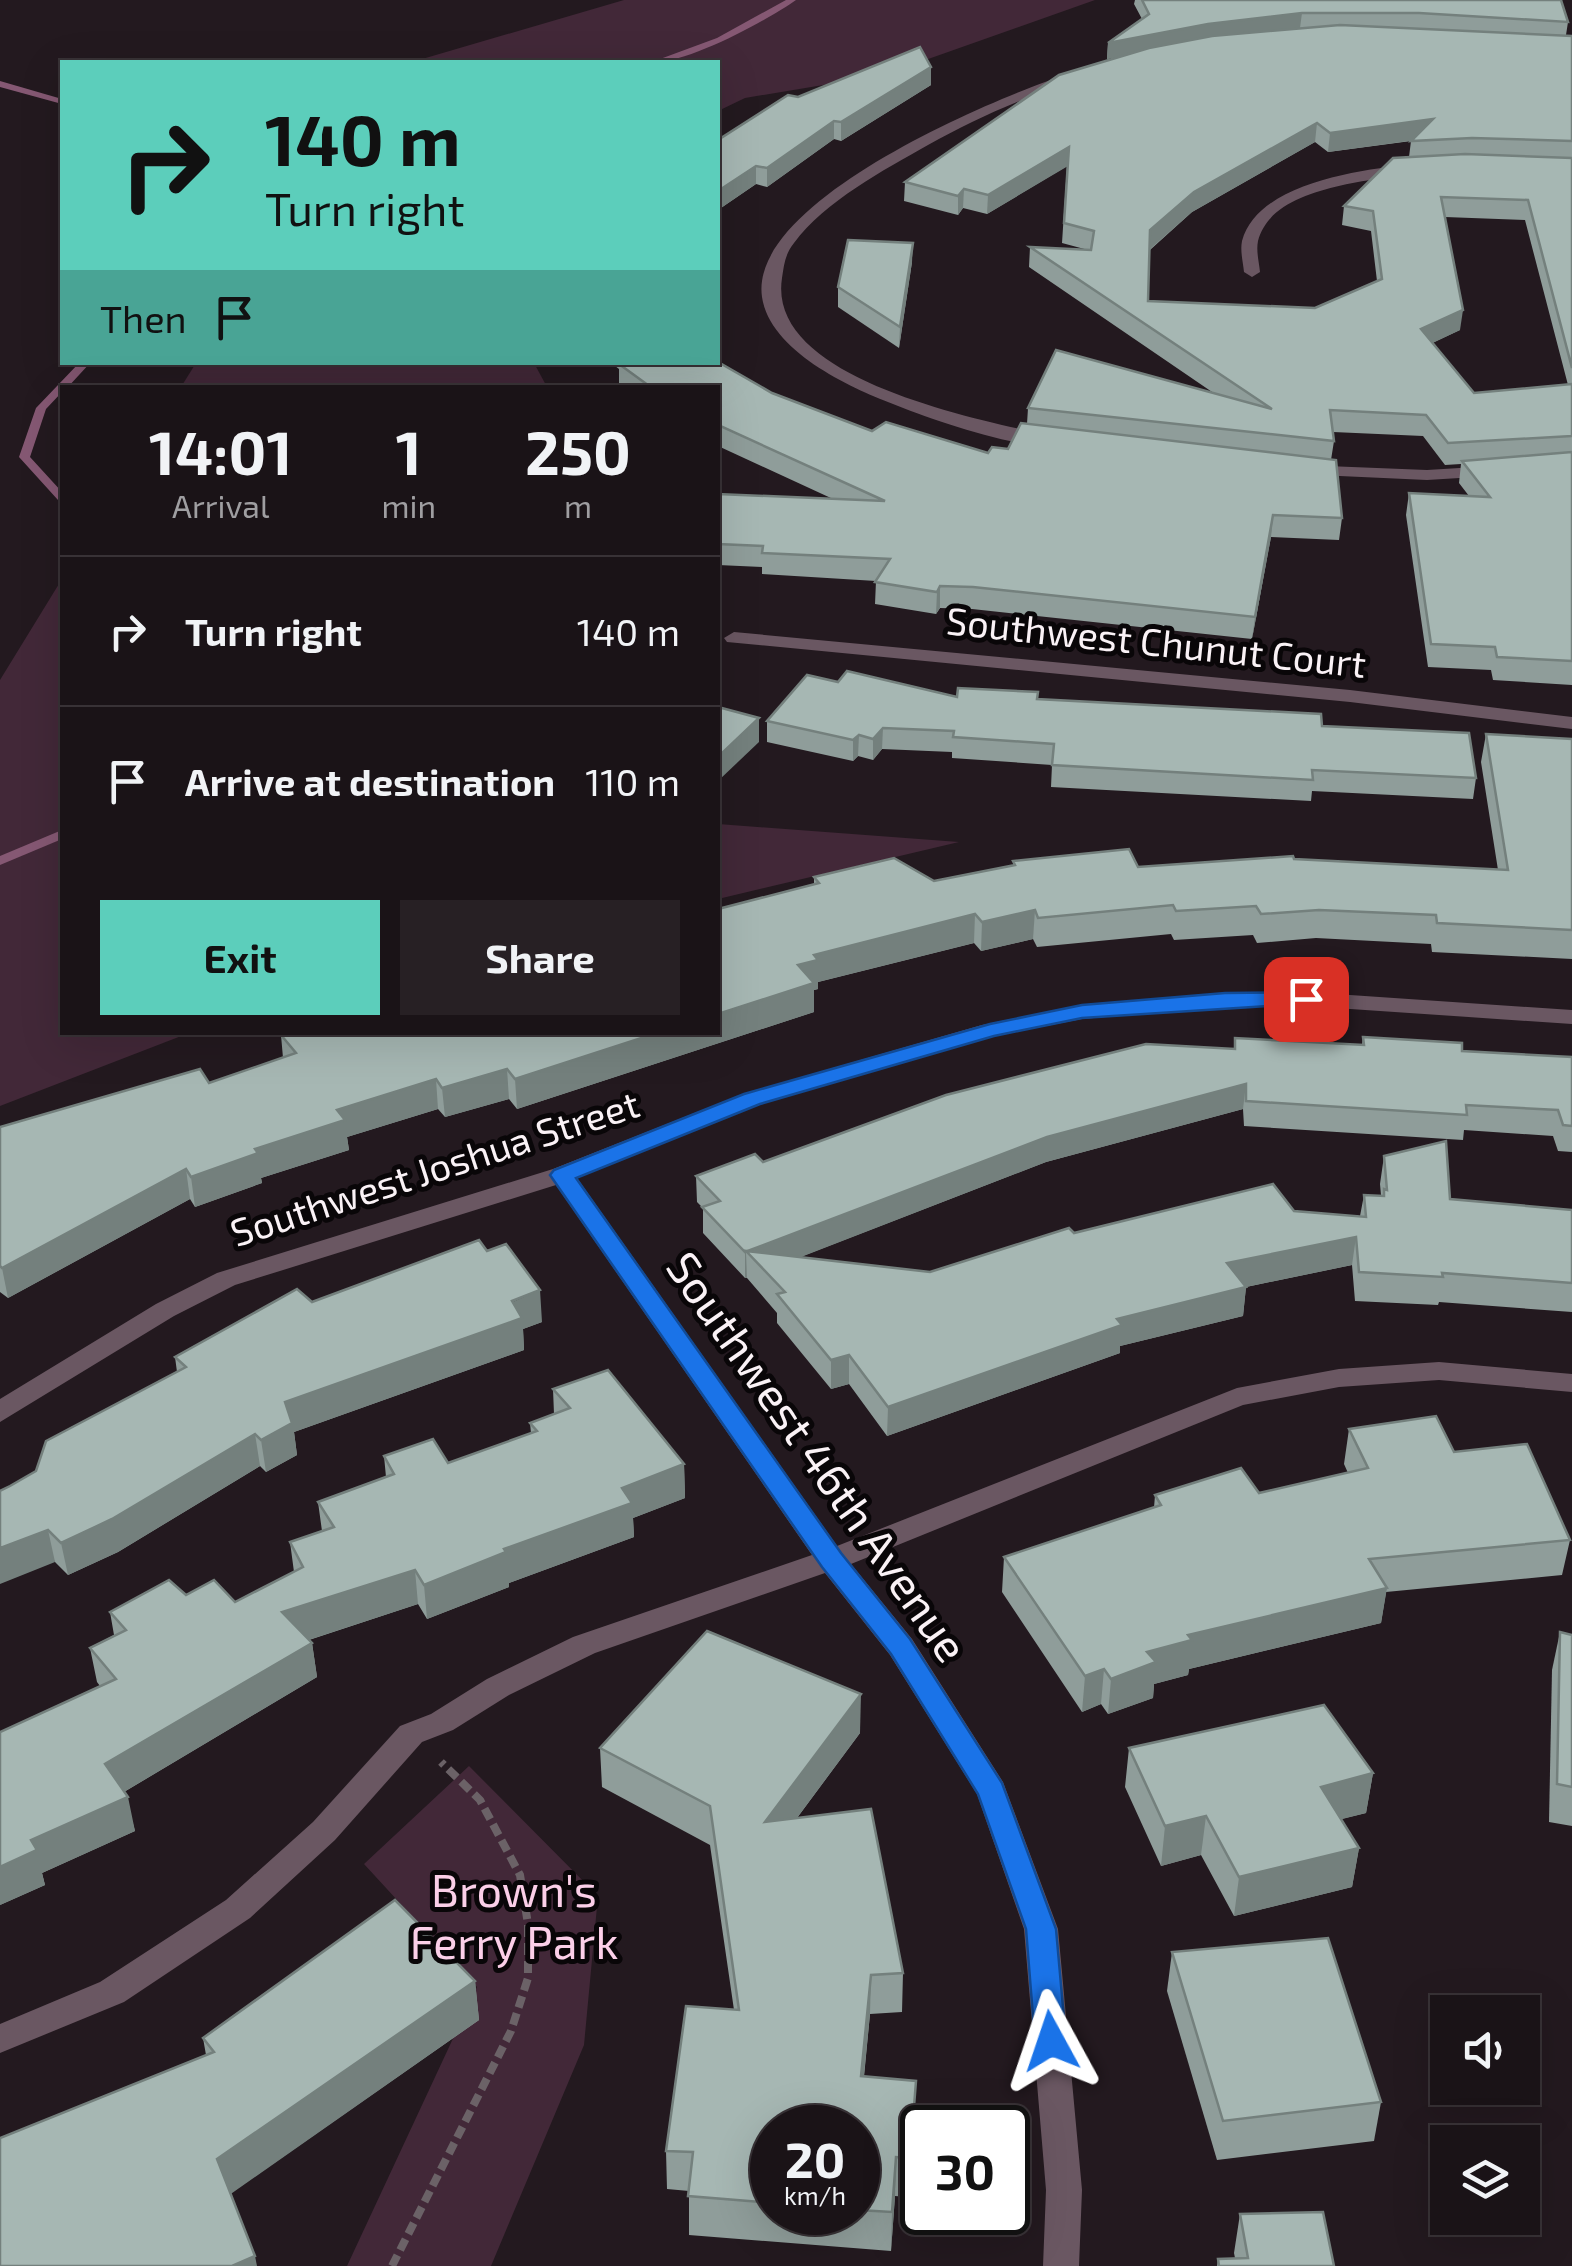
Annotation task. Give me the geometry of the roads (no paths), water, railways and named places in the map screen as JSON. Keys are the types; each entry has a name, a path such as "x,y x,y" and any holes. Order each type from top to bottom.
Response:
{"street":[{"path":"1063,444 952,422 875,394 814,357 794,336 778,316 772,278 775,260 801,224 871,172 929,136 986,109 1086,73"},
{"path":"1252,272 1250,239 1263,218 1290,198 1348,177 1428,167"},
{"path":"1277,468 1408,474 1516,469"},
{"name":"Southwest Chunut Court","path":"734,638 1350,696 1572,723"},
{"name":"Southwest Joshua Street","path":"0,1412 165,1310 226,1279 562,1175 752,1099 990,1030 1082,1012 1225,1000 1306,999 1572,1017"},
{"name":"Southwest 46th Avenue","path":"562,1175 831,1560 900,1646 992,1791 1041,1929 1064,2190 1061,2266"},
{"path":"0,2039 112,1992 238,1909 324,1831 411,1734 442,1722 498,1687 584,1644 831,1560 1237,1398 1338,1378 1439,1370 1572,1383"}],"waterway":[{"path":"662,60 720,40 792,0"},
{"path":"0,84 60,101"},
{"path":"64,385 83,365"},
{"path":"60,389 41,408 24,457 60,496"},
{"path":"0,861 60,835"}],"park label":[{"name":"Brown's Ferry Park","path":"514,1917"}]}
